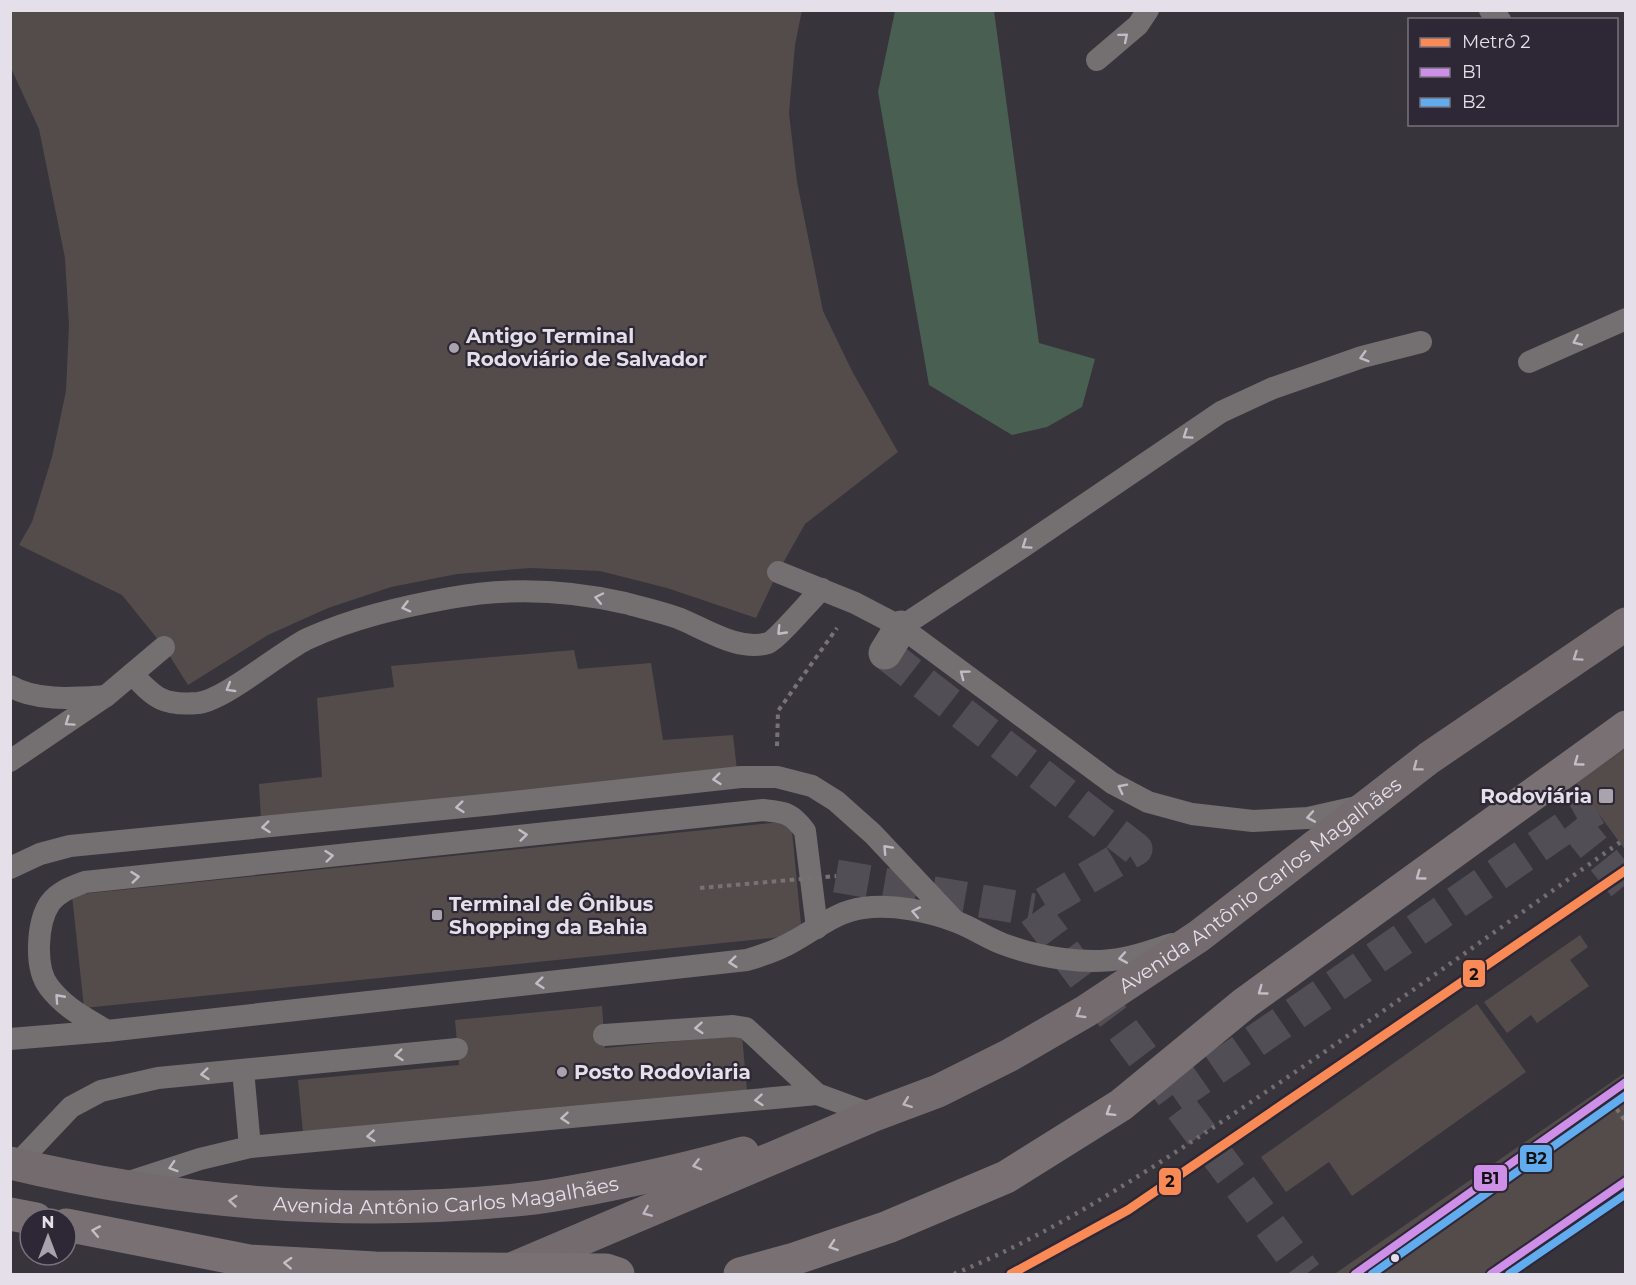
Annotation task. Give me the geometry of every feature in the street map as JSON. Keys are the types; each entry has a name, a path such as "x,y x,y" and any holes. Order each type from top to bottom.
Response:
{"highway":[{"name":"Avenida Antônio Carlos Magalhães","path":"499,1275 874,1115 938,1090 1010,1055 1086,1011 1199,936 1429,758 1626,624"},
{"name":"Avenida Antônio Carlos Magalhães","path":"14,1164 122,1185 227,1201 333,1208 438,1205 536,1198 636,1180 738,1155 874,1115"}],"main road":[{"path":"740,1275 888,1227 1006,1177 1121,1105 1245,1003 1626,727"},
{"path":"78,1227 249,1261 375,1268 606,1269 618,1275"}],"lane":[{"path":"1097,60 1138,25 1148,10"},
{"path":"1529,362 1626,319"},
{"path":"893,640 1221,412 1273,388 1362,357 1421,342"},
{"path":"778,572 855,603 893,640 1112,783 1148,802 1192,814 1253,821 1308,818 1368,804"},
{"path":"132,674 153,696 174,703 201,703 228,690 265,664 306,640 356,620 411,605 469,594 523,591 575,593 626,604 677,618 748,645 759,644 770,642 822,589"},
{"path":"10,760 106,696 164,647"},
{"path":"10,686 18,691 60,699 106,696"},
{"path":"10,868 40,854 70,846 506,803 741,777 777,777 812,786 836,801 873,834 957,922"},
{"path":"107,1031 68,1008 46,984 39,956 39,928 50,903 66,889 85,882 763,810 782,812 796,818 804,831 817,928"},
{"path":"10,1039 107,1031 747,960 769,954 839,914 862,908 893,908 921,912 957,922 1002,944 1042,956 1078,961 1122,959 1199,936"},
{"path":"604,1035 733,1026 746,1028 817,1094 874,1115"},
{"path":"14,1164 71,1107 100,1091 158,1078 457,1049"},
{"path":"243,1070 250,1147"},
{"path":"122,1185 200,1159 250,1147 817,1094"}],"path":[{"path":"777,777 778,711 855,603"},
{"path":"700,888 836,876"},
{"path":"1606,1094 1626,1122"}],"green space":[{"path":"895,11 994,11 1039,343 1095,359 1082,407 1047,427 1012,435 929,385 878,92"}],"building":[{"name":"Antigo Terminal Rodoviário de Salvador","path":"10,10 802,10 795,45 789,113 797,182 823,311 852,371 898,452 805,524 756,618 667,588 600,571 530,568 457,574 391,587 328,608 268,635 188,685 164,647 122,595 19,545 32,522 52,457 66,391 69,325 65,258 39,129 10,66"},
{"path":"574,650 578,669 651,663 663,740 733,735 737,770 261,819 259,784 322,777 317,698 394,687 391,666"},
{"name":"Rodoviária","path":"1626,748 1626,851 1576,783"},
{"name":"Terminal de Ônibus Shopping da Bahia","path":"791,821 802,935 84,1008 72,895"},
{"path":"1580,935 1588,947 1570,960 1589,986 1537,1023 1531,1015 1507,1033 1484,1002"},
{"path":"1477,1004 1526,1072 1352,1196 1329,1162 1286,1192 1261,1157"},
{"name":"Posto Rodoviaria","path":"602,1006 605,1048 742,1035 747,1091 303,1133 298,1080 459,1065 455,1020"},
{"path":"1626,1072 1626,1184 1498,1274 1336,1273"}],"tunnel":[{"path":"885,653 1136,849 1033,910 1306,1274"},
{"path":"1174,1097 1573,822 1596,809"},
{"path":"1573,822 1626,888"},
{"path":"836,876 1033,910"}],"railway":[{"path":"954,1274 993,1257 1068,1218 1177,1151 1343,1039 1626,838"}],"metro line":[{"name":"2","path":"1011,1274 1128,1210 1626,870"}],"transit line":[{"name":"B1","path":"1355,1274 1626,1082"},
{"name":"B2","path":"1372,1274 1626,1095"},
{"name":"B1","path":"1491,1274 1626,1181"},
{"name":"B2","path":"1509,1274 1626,1194"}],"place":[{"name":"Antigo Terminal Rodoviário de Salvador","path":"454,348"},
{"name":"Rodoviária","path":"1606,796"},
{"name":"Terminal de Ônibus Shopping da Bahia","path":"437,915"},
{"name":"Posto Rodoviaria","path":"562,1072"}]}
